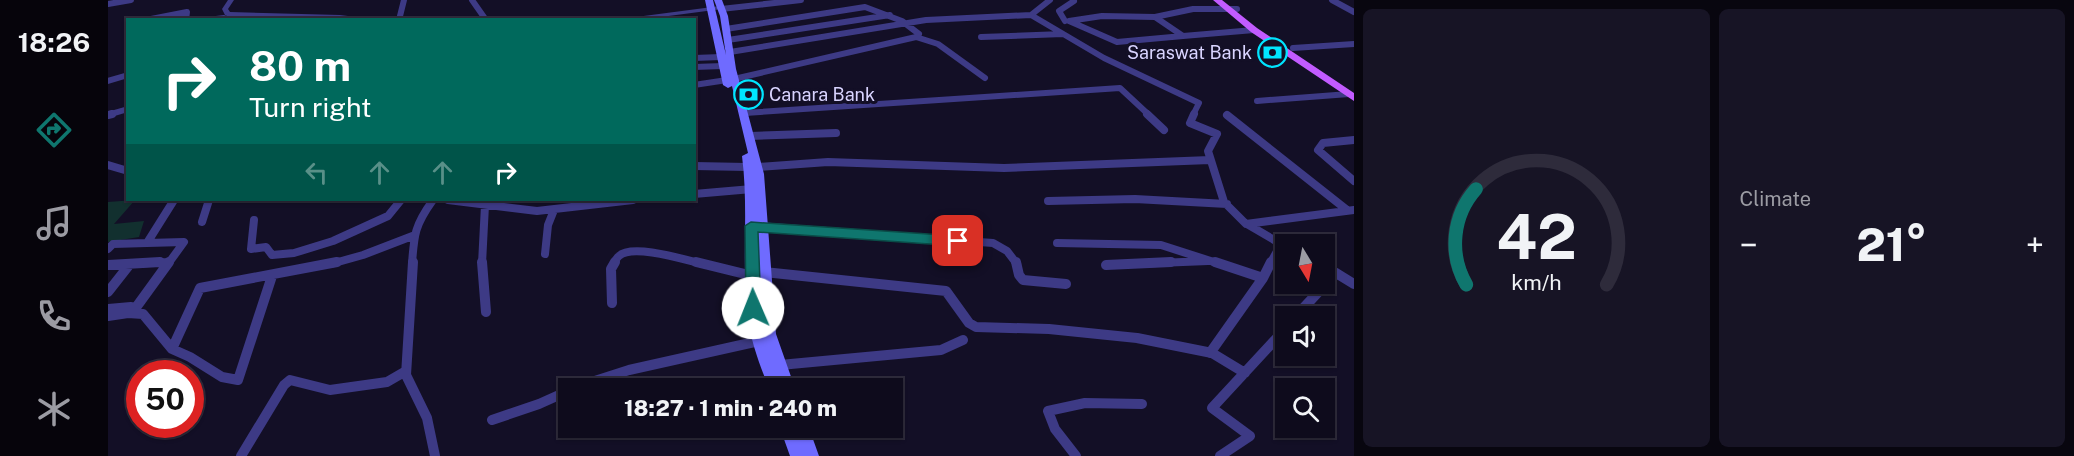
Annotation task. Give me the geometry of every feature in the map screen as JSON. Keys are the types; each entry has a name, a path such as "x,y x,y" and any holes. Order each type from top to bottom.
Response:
{"main road":[{"path":"1217,0 1230,6 1293,48 1352,94"},
{"path":"717,5 728,40 724,58"},
{"path":"717,5 728,80 753,169 752,189 757,226"},
{"path":"1230,6 1254,30 1352,94"},
{"path":"728,80 745,113 750,136 758,274 769,334 785,378"},
{"path":"758,274 753,308 759,341 772,378"},
{"path":"792,438 798,456"},
{"path":"805,438 811,456"}],"street":[{"path":"108,4 131,0"},
{"path":"231,0 225,9 224,17 323,15 355,18"},
{"path":"400,18 404,0"},
{"path":"472,0 485,18"},
{"path":"629,18 717,5 801,0"},
{"path":"1031,15 1050,0"},
{"path":"1332,0 1354,12"},
{"path":"1074,2 1062,7 1059,11 1067,21 1117,42 1254,30"},
{"path":"1041,21 1067,21 1102,16 1172,16 1181,11 1230,6"},
{"path":"726,29 866,7 890,15 914,28 919,34 916,37"},
{"path":"156,18 187,12 186,18"},
{"path":"728,40 890,15"},
{"path":"696,66 724,58 926,20 1031,15 1104,58 1199,103 1190,123 1217,134 1208,151 1227,204 1246,224 1275,240"},
{"path":"1155,17 1184,37"},
{"path":"981,37 1063,34"},
{"path":"696,85 728,80 916,37 938,44 985,78"},
{"path":"1293,48 1354,44"},
{"path":"696,58 724,58"},
{"path":"108,81 126,76"},
{"path":"745,113 1120,88 1164,130"},
{"path":"1257,100 1352,94"},
{"path":"108,115 126,110"},
{"path":"1227,115 1350,210"},
{"path":"750,136 836,133"},
{"path":"1354,140 1323,143 1318,150 1354,181"},
{"path":"696,166 753,169 828,162 1004,168 1210,160"},
{"path":"110,167 126,171"},
{"path":"696,194 752,189"},
{"path":"1048,201 1135,199 1227,204"},
{"path":"147,243 173,201"},
{"path":"202,222 209,201"},
{"path":"254,220 251,249 266,247 272,255 294,252 333,241 388,216 400,201"},
{"path":"433,201 419,219 415,235 406,371 412,392 427,418 435,456"},
{"path":"455,201 520,210 554,210 625,201"},
{"path":"485,205 482,261 486,312"},
{"path":"545,254 548,225 554,210"},
{"path":"1246,224 1350,210"},
{"path":"757,226 993,243 1003,248 1016,262 1019,266 1019,275 1023,280 1066,284"},
{"path":"172,349 200,288 322,266 415,235"},
{"path":"108,249 113,244 184,242 134,310 108,316"},
{"path":"1056,243 1151,244 1172,248 1263,278"},
{"path":"612,303 610,269 619,255 629,251 661,254 758,274 946,291 969,323 976,327 1049,329 1126,337 1210,352 1245,373"},
{"path":"1210,352 1275,258"},
{"path":"1106,265 1214,261"},
{"path":"108,265 169,262"},
{"path":"108,292 130,264"},
{"path":"1305,306 1336,273 1354,284"},
{"path":"108,309 134,310 143,314 172,349 222,377 238,380 272,276"},
{"path":"780,365 941,350 963,340"},
{"path":"1220,456 1250,436 1212,408 1275,340"},
{"path":"605,378 630,370 759,341"},
{"path":"241,456 284,385 290,380 330,390 387,382 406,371"},
{"path":"492,420 558,395"},
{"path":"1076,456 1055,429 1048,411 1085,403 1142,404"}],"green space":[{"path":"134,201 114,224 144,221 139,237 108,242 108,202"}],"place":[{"name":"Saraswat Bank","path":"1273,53"},
{"name":"Canara Bank","path":"748,95"}],"route":[{"path":"753,308 751,226 958,241"}]}
